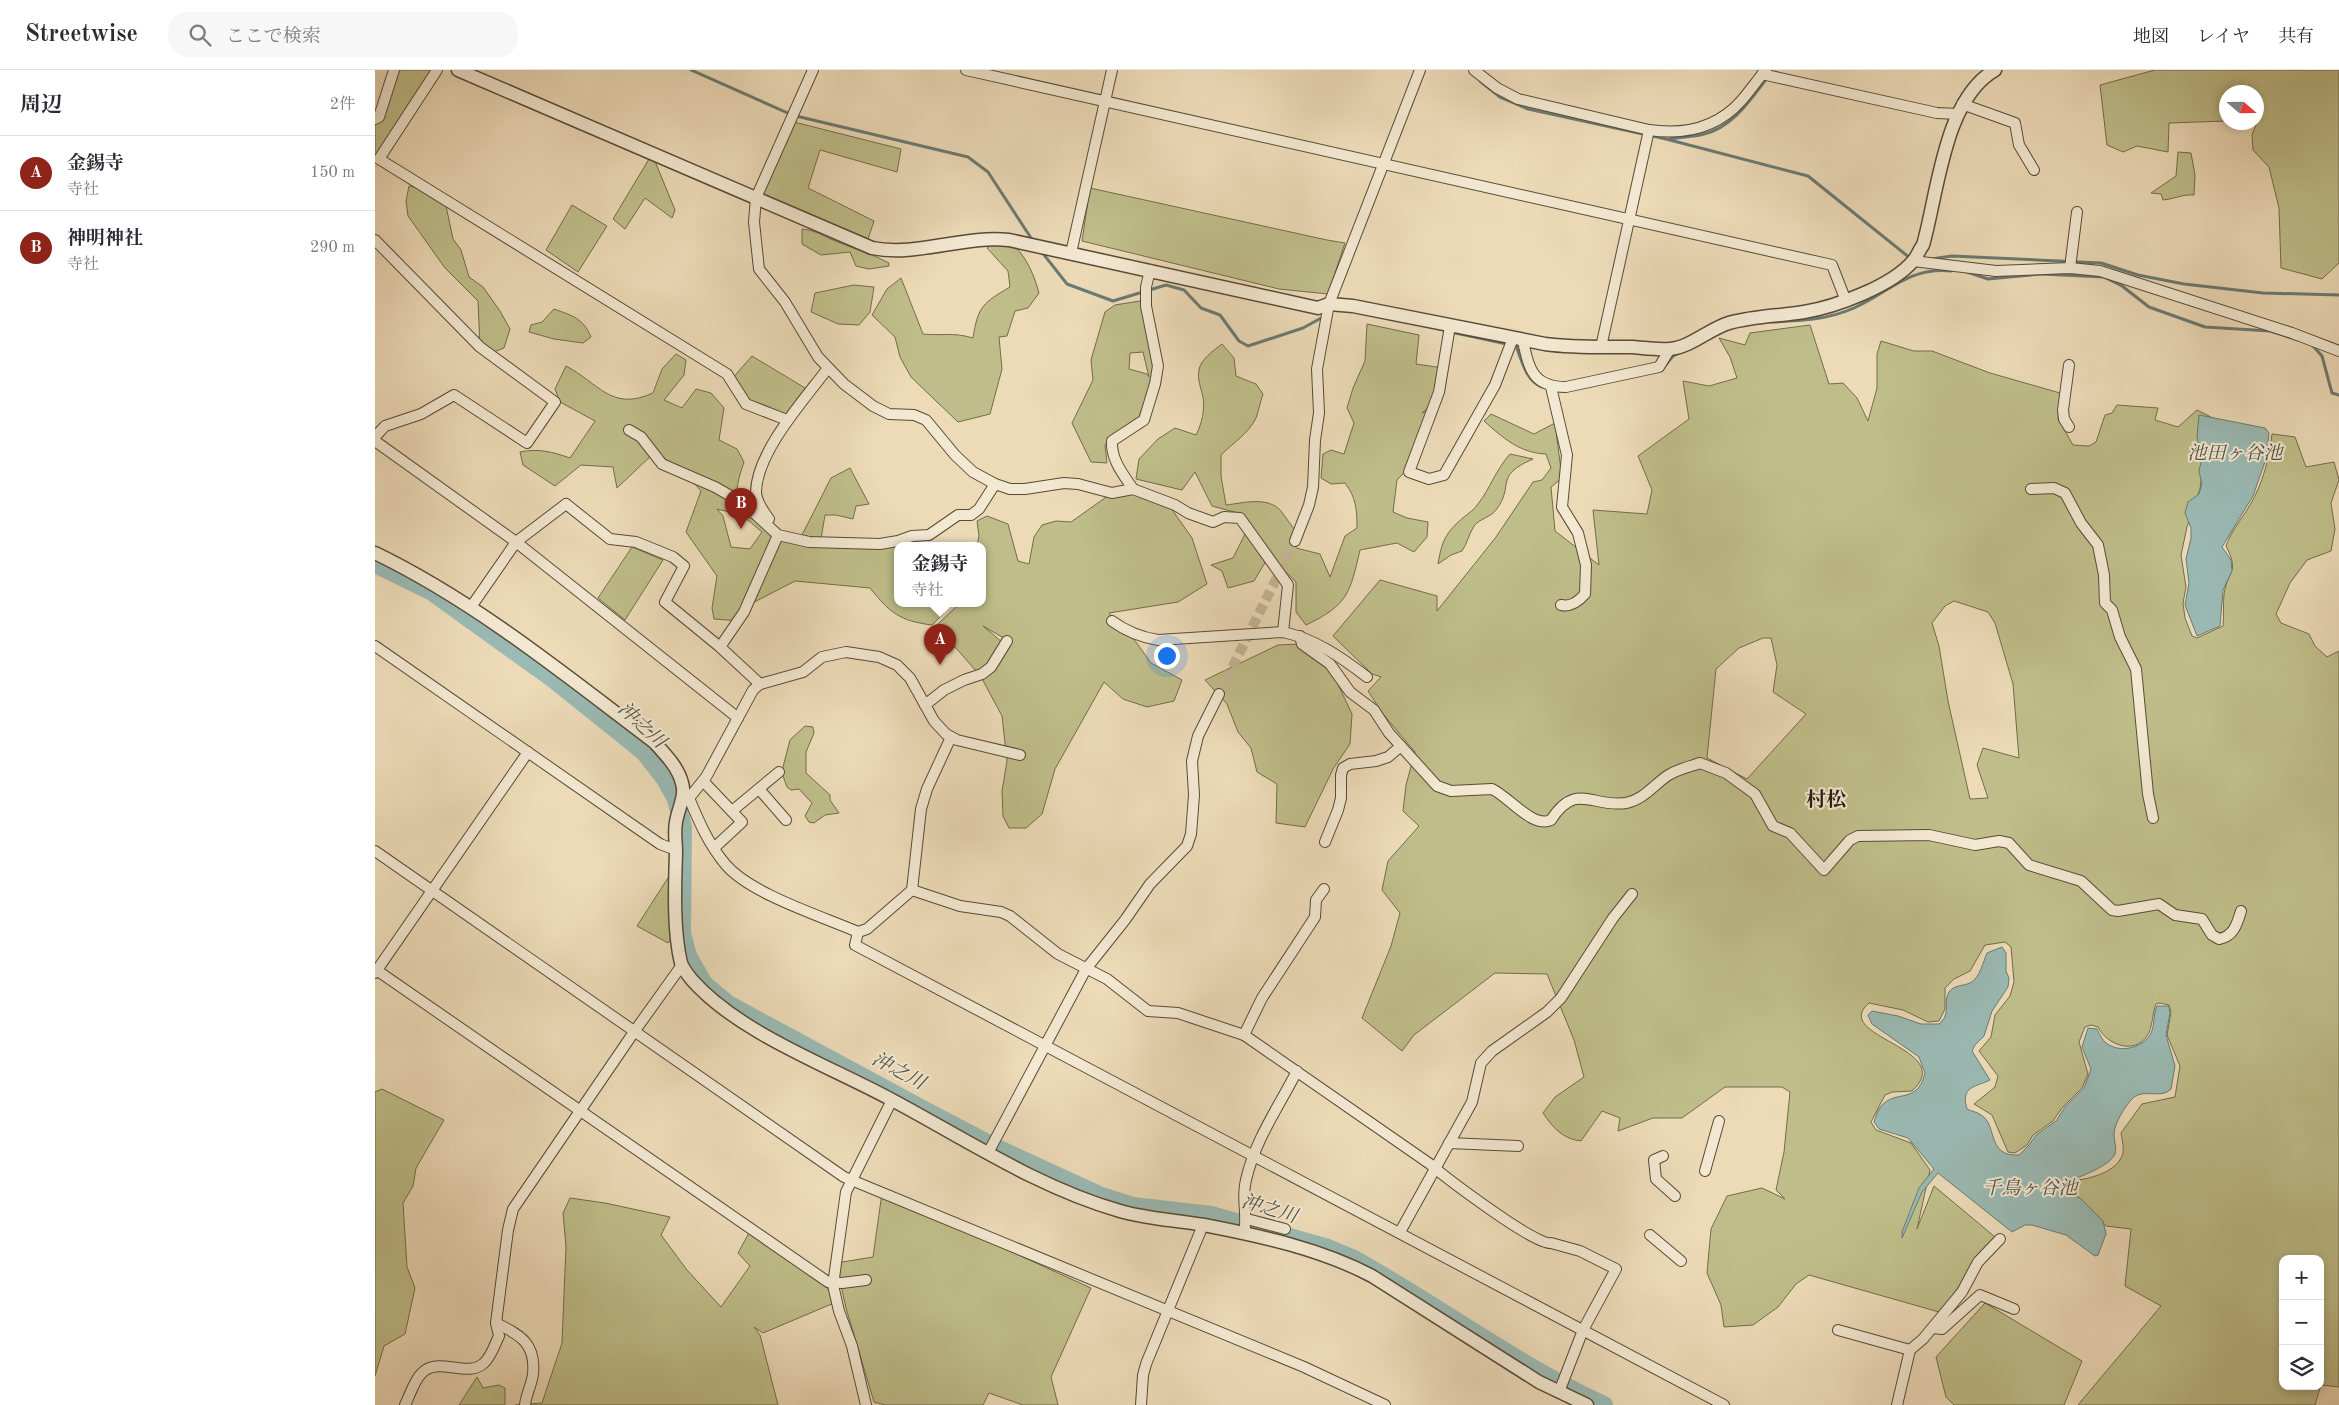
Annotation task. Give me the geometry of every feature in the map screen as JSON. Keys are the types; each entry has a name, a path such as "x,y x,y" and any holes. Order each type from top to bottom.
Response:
{"street":[{"path":"375,120 379,117 394,70"},
{"path":"437,70 379,159 727,374 746,404 787,420"},
{"path":"458,70 872,248 887,251 990,238 1009,240 1318,308 1329,304 1380,311 1518,339 1568,347 1670,349 1729,323 1766,315 1803,312 1837,306 1886,280 1913,261 1923,245 1949,138 1960,109 1980,74 1995,70"},
{"path":"813,70 756,198 754,222 759,269 785,302 818,357 844,384 873,406 889,414 913,415 926,420 955,455 973,472 995,484 1010,489 1025,490 1064,483 1078,484 1112,493 1133,489 1213,522 1224,517 1240,518 1288,585 1283,632"},
{"path":"966,70 1832,265 1846,301"},
{"path":"1071,253 1112,70"},
{"path":"1295,541 1309,505 1313,488 1315,440 1319,413 1317,369 1329,304 1420,70"},
{"path":"1474,70 1497,88 1518,99 1649,130 1683,132 1716,121 1730,112 1764,72 1937,113 1960,109 2015,123 2019,145 2033,170"},
{"path":"1601,347 1649,130"},
{"path":"2070,268 2077,212"},
{"path":"375,240 480,347 555,402 527,443 454,395 421,414 385,426 375,439 516,542 738,718"},
{"path":"1913,261 1996,271 2070,268 2113,274 2292,333 2339,351"},
{"path":"1133,489 1117,464 1112,449 1112,441 1143,420 1155,384 1158,366 1146,306 1146,287 1150,270"},
{"path":"1451,326 1439,392 1409,472 1429,479 1444,475 1495,385 1518,339"},
{"path":"1518,339 1533,376 1551,387 1566,387 1659,367 1670,349"},
{"path":"2069,365 2063,410 2064,420 2069,427"},
{"path":"775,531 759,504 756,493 768,453 787,420 829,368"},
{"path":"1551,387 1567,455 1563,507 1578,533 1586,565 1585,594 1574,603 1567,606 1561,605"},
{"path":"629,430 641,437 663,464 715,487 743,503 775,531 809,542 881,544 894,542"},
{"path":"898,542 912,536 929,535 958,515 971,515 979,510 995,484"},
{"path":"2031,489 2054,488 2065,493 2081,523 2098,545 2105,575 2105,602 2112,610 2120,637 2136,669 2148,794 2153,818"},
{"path":"471,607 516,542 566,504 611,539 636,542 673,557 684,566 665,602 720,647 760,684"},
{"path":"720,647 743,612 775,531"},
{"path":"375,553 436,585 471,607 654,742 676,768 686,797 713,848 727,866 754,888 858,932 867,929 912,890 921,809 927,789 951,737"},
{"path":"1112,621 1127,632 1143,638 1158,640 1283,632 1301,636 1338,655 1367,677"},
{"path":"1301,636 1302,644 1330,664 1351,692 1374,710 1401,746 1437,786 1451,791 1492,789 1525,814 1542,821 1551,820 1561,806 1574,798 1621,803 1636,800 1668,775 1700,763 1726,773 1755,794 1773,826 1790,833 1824,870 1850,840 1858,836 1929,835 1975,845 2003,842 2016,848 2029,865 2081,881 2112,910 2118,912 2159,904 2175,915 2202,919 2212,935 2219,939 2230,935 2235,930 2241,911"},
{"path":"925,705 944,690 982,674 993,665 1007,641"},
{"path":"375,646 660,844 675,850"},
{"path":"1020,755 951,737 934,721 910,678 897,665 879,657 863,653 846,652 822,657 803,672 760,684 753,690 703,781 686,797 675,824 678,939 682,965 690,978 726,1011 819,1064 892,1100 1026,1173 1101,1205 1145,1217 1203,1225 1244,1234 1326,1255 1351,1265 1372,1276 1539,1382 1587,1405"},
{"path":"988,1153 1085,969 1125,920 1151,884 1187,846 1191,834 1194,795 1191,762 1198,736 1219,694"},
{"path":"1325,842 1341,798 1341,775 1343,768 1350,764 1376,761 1388,757 1401,746"},
{"path":"528,752 375,971 828,1282 867,1280"},
{"path":"732,812 779,772"},
{"path":"703,781 742,822 713,848"},
{"path":"759,790 786,820"},
{"path":"375,850 634,1032 851,1180 1304,1367 1385,1405"},
{"path":"1244,1035 1262,998 1315,917 1316,900 1324,889"},
{"path":"912,890 959,906 1001,912 1010,916 1058,954 1107,979 1148,1011 1178,1013 1244,1035 1434,1168 1457,1187 1536,1240 1580,1251 1616,1268 1583,1330 1559,1392"},
{"path":"1400,1232 1472,1102 1481,1063 1492,1051 1547,1012 1561,998 1613,918 1632,894"},
{"path":"858,932 855,945 1724,1405"},
{"path":"405,1405 419,1375 426,1369 435,1366 477,1368 485,1363 499,1336 496,1324 507,1230 513,1209 579,1111 682,965"},
{"path":"1244,1234 1247,1219 1244,1196 1255,1148 1297,1071"},
{"path":"866,1405 861,1390 856,1360 839,1312 834,1283 846,1192 892,1100"},
{"path":"1705,1171 1719,1121"},
{"path":"1449,1143 1518,1146"},
{"path":"1663,1156 1654,1160 1656,1179 1675,1196"},
{"path":"1247,1219 1285,1229"},
{"path":"1141,1405 1144,1369 1203,1225"},
{"path":"1650,1235 1681,1261"},
{"path":"1897,1405 1910,1350 1933,1328 1962,1292 1978,1262 2000,1239"},
{"path":"1933,1328 1941,1329 1980,1295 2014,1309"},
{"path":"496,1324 519,1334 525,1340 531,1355 533,1374 525,1405"},
{"path":"1838,1330 1910,1350"}],"shaded area":[{"path":"394,70 434,70 375,157 375,119"},
{"path":"2155,70 2339,70 2339,263 2322,279 2281,268 2279,208 2269,167 2253,150 2252,135 2254,130 2264,130 2264,85 2219,85 2219,121 2169,123 2168,152 2137,146 2123,152 2107,145 2100,85"},
{"path":"790,121 901,149 897,172 820,150 808,188 874,221 866,245 756,198"},
{"path":"2178,152 2191,153 2195,175 2194,195 2163,200 2161,194 2151,193 2176,176"},
{"path":"652,154 675,210 672,218 645,198 625,229 613,219"},
{"path":"409,186 429,190 446,206 453,239 461,250 469,277 483,287 510,329 504,348 494,352 480,347 478,301 445,268 408,216 406,201"},
{"path":"1090,188 1345,243 1328,294 1279,289 1082,241"},
{"path":"572,205 607,226 578,272 546,250"},
{"path":"802,229 816,232 876,257 889,263 889,266 869,269 856,266 850,252 821,255 802,244"},
{"path":"1009,240 1028,264 1039,293 1028,308 1015,311 1007,336 999,337 1002,369 990,414 958,422 911,377 900,357 895,337 872,315 887,289 901,278 923,334 973,338 977,319 983,306 1010,287 1008,271 987,248 994,243"},
{"path":"854,285 874,287 870,312 859,325 838,324 811,312 815,293"},
{"path":"1140,301 1154,359 1151,386 1138,419 1112,435 1105,445 1107,463 1091,462 1072,423 1093,380 1091,360 1105,312 1115,305","holes":["1143,352 1149,377 1147,374 1129,369 1130,353"]},
{"path":"554,309 577,318 585,326 591,337 583,343 554,339 529,332 531,325 542,322"},
{"path":"1367,324 1419,335 1416,364 1443,368 1436,400 1422,413 1432,408 1412,464 1397,480 1393,512 1407,518 1428,522 1427,537 1414,552 1397,543 1360,550 1350,587 1345,596 1331,611 1306,625 1296,612 1296,582 1269,556 1254,581 1228,588 1222,571 1211,565 1233,558 1250,524 1238,513 1212,506 1195,472 1182,490 1136,479 1139,459 1158,439 1175,428 1196,435 1204,407 1199,384 1200,366 1222,344 1234,358 1236,376 1256,384 1263,394 1253,423 1221,455 1221,476 1226,505 1262,502 1276,506 1298,533 1296,548 1320,554 1330,577 1345,536 1357,528 1357,515 1354,499 1345,483 1331,484 1321,478 1323,454 1331,450 1344,454 1354,423 1347,408 1353,388 1365,361"},
{"path":"1810,325 1829,384 1843,383 1857,398 1868,421 1877,388 1877,354 1881,341 1914,351 1932,351 1990,373 2060,393 2058,419 2073,445 2089,446 2096,442 2105,415 2112,413 2117,405 2158,408 2155,420 2178,427 2197,410 2211,417 2201,441 2204,458 2200,489 2187,527 2181,555 2186,587 2183,603 2185,618 2192,636 2197,638 2223,626 2224,594 2233,567 2226,546 2259,488 2267,462 2272,434 2295,437 2306,467 2334,462 2339,480 2331,503 2335,529 2331,551 2307,560 2290,583 2276,614 2281,623 2309,634 2315,646 2327,657 2339,651 2339,1387 2324,1385 2324,1255 2279,1255 2279,1390 2320,1390 2315,1405 2078,1405 2161,1306 2125,1286 2131,1229 2106,1226 2071,1190 2072,1181 2102,1174 2115,1166 2120,1160 2123,1153 2121,1133 2142,1104 2175,1097 2180,1066 2167,1035 2171,1012 2169,1005 2156,1004 2147,1036 2142,1042 2135,1045 2128,1046 2114,1043 2098,1027 2091,1025 2085,1027 2079,1042 2088,1074 2082,1088 2062,1108 2053,1121 2033,1135 2027,1145 2015,1153 2008,1152 1992,1115 1974,1104 1995,1087 1998,1076 1979,1051 1991,1037 1995,1015 2010,996 2014,982 2011,947 2005,942 1985,945 1970,971 1954,979 1945,988 1945,1009 1939,1021 1928,1022 1903,1010 1869,1003 1861,1015 1865,1025 1909,1053 1919,1064 1922,1076 1912,1091 1892,1092 1885,1095 1871,1122 1876,1130 1911,1143 1930,1170 1917,1229 1934,1186 1995,1237 1995,1241 1939,1312 1809,1275 1796,1284 1778,1307 1753,1325 1724,1327 1721,1305 1707,1273 1711,1229 1727,1196 1762,1188 1785,1199 1776,1190 1784,1152 1790,1092 1782,1087 1725,1087 1682,1118 1653,1118 1618,1131 1620,1118 1602,1111 1581,1141 1575,1140 1559,1132 1543,1113 1555,1097 1584,1077 1574,1040 1547,974 1495,973 1414,1035 1402,1051 1362,1018 1391,946 1400,913 1382,890 1388,861 1419,826 1403,811 1406,785 1415,752 1383,714 1368,691 1381,677 1372,674 1333,636 1380,580 1437,596 1437,611 1496,537 1533,482 1542,480 1551,468 1546,454 1528,451 1512,444 1484,421 1491,414 1534,434 1555,423 1562,478 1551,487 1555,531 1599,565 1593,510 1647,514 1652,490 1638,456 1689,419 1683,381 1709,386 1737,378 1730,357 1719,338 1745,345 1750,333","holes":["1954,601 1988,612 1995,623 2013,684 2019,758 1983,748 1977,765 1988,798 1970,799 1948,701 1939,646 1932,623 1945,606","1763,638 1771,638 1777,665 1773,692 1806,714 1747,779 1707,758 1716,669 1739,648"]},
{"path":"676,354 686,360 684,375 664,400 682,408 696,389 711,393 724,408 719,440 737,449 744,462 737,492 742,504 764,526 764,530 772,525 787,536 866,544 918,536 916,542 894,542 894,607 939,607 944,613 932,625 921,623 904,618 890,610 870,588 795,581 739,610 740,621 714,619 712,608 717,576 686,532 701,491 687,475 664,465 655,452 617,488 613,467 581,465 555,486 523,465 520,452 533,450 545,451 570,458 595,421 560,402 555,389 566,366 606,393 616,397 626,399 639,398 653,393 662,369","holes":["717,509 742,515 762,532 750,549 731,547 723,516"]},
{"path":"752,356 810,391 787,420 746,404 731,380"},
{"path":"1510,454 1533,459 1521,465 1509,476 1501,502 1496,510 1474,526 1462,551 1451,555 1438,564 1441,549 1448,533 1477,506"},
{"path":"850,468 869,504 856,506 853,519 836,515 825,515 821,539 802,535 831,478"},
{"path":"1133,489 1166,501 1192,538 1207,584 1178,602 1109,613 1136,642 1151,663 1182,680 1174,701 1147,707 1123,699 1104,682 1055,769 1042,814 1026,828 1009,828 1003,816 1002,791 1007,761 1002,716 980,675 995,666 1001,657 1007,640 983,626 1003,643 991,667 977,672 956,648 940,637 937,625 956,607 986,607 986,542 978,542 977,521 987,516 1008,524 1018,561 1029,564 1034,537 1042,525 1056,521 1071,522 1112,493"},
{"path":"632,547 663,560 625,620 598,598"},
{"path":"1299,644 1333,674 1352,714 1350,744 1333,769 1305,827 1276,823 1277,784 1257,772 1251,748 1238,732 1227,704 1205,680 1278,645"},
{"path":"805,726 813,727 814,733 806,752 806,773 830,795 830,800 839,813 825,815 814,823 809,822 805,816 812,803 799,789 791,790 787,787 783,776 783,767 790,740"},
{"path":"675,867 672,938 668,943 637,926"},
{"path":"382,1089 444,1120 416,1168 413,1186 403,1203 407,1267 415,1288 405,1334 384,1346 375,1376 375,1092"},
{"path":"882,1193 1091,1288 1051,1377 1058,1405 1023,1405 989,1393 983,1405 885,1405 874,1402 846,1308 836,1263 873,1257"},
{"path":"570,1198 605,1203 670,1217 661,1235 687,1270 721,1307 750,1266 738,1253 750,1231 824,1284 831,1293 834,1303 763,1333 754,1327 760,1335 778,1405 515,1405 542,1403 562,1343 566,1247 563,1213"},
{"path":"1985,1303 2082,1361 2064,1405 1954,1405 1946,1397 1936,1357"},
{"path":"477,1377 483,1388 499,1385 505,1388 505,1405 459,1405"}],"water":[{"name":"池田ヶ谷池","path":"2199,415 2265,428 2269,433 2266,459 2253,496 2222,547 2231,560 2232,571 2223,590 2220,626 2197,636 2185,605 2189,583 2186,559 2191,538 2191,528 2185,513 2188,502 2199,494 2202,484 2199,471 2202,458 2197,437"},
{"name":"千鳥ヶ谷池","path":"2002,947 2006,953 2006,971 2009,978 2008,987 1992,1011 1984,1036 1972,1051 1990,1080 1971,1088 1965,1101 1967,1109 1979,1114 1986,1120 1997,1146 2009,1154 2019,1155 2036,1135 2056,1121 2065,1107 2084,1088 2091,1069 2082,1047 2088,1028 2097,1029 2103,1040 2109,1045 2120,1048 2133,1047 2143,1042 2151,1033 2157,1006 2169,1006 2170,1013 2166,1035 2175,1066 2171,1089 2163,1093 2143,1094 2134,1097 2124,1109 2116,1125 2114,1134 2116,1152 2112,1158 2094,1170 2068,1181 2066,1186 2070,1194 2080,1198 2103,1221 2106,1234 2098,1255 2095,1256 2066,1235 2032,1225 2025,1225 2012,1232 1938,1173 1922,1192 1902,1238 1902,1232 1919,1188 1934,1169 1908,1138 1879,1129 1874,1122 1879,1109 1885,1102 1915,1091 1921,1085 1925,1073 1919,1057 1872,1024 1868,1015 1872,1011 1898,1016 1921,1024 1939,1024 1945,1016 1949,992 1953,988 1973,981 1979,974 1987,953"}],"waterway":[{"path":"691,70 790,114"},
{"path":"1669,139 1704,134 1724,125 1740,112 1767,78"},
{"path":"1480,81 1500,97 1528,109 1666,139 1808,176 1910,258"},
{"path":"796,116 968,157 988,172 1033,241"},
{"path":"1041,251 1067,284 1113,301 1166,285 1184,290 1201,308 1220,315 1239,341 1248,346 1303,328 1323,317"},
{"path":"1931,259 1952,256 2101,263 2138,275 2184,284 2263,293 2339,295"},
{"path":"1771,322 1803,320 1834,315 1867,302 1911,277 1936,271 1951,271"},
{"path":"1967,272 1988,279 2041,274 2104,277 2122,286 2149,307 2205,327 2270,331 2298,340"},
{"path":"1451,332 1516,346 1528,375 1542,387"},
{"path":"2313,346 2322,356 2332,393 2339,395"},
{"path":"1664,367 1673,356 1682,352"},
{"name":"沖之川","path":"375,564 432,592 553,679 644,752 665,779 676,799 683,827 682,933 688,956 704,984 728,1004 999,1149 1099,1195 1133,1206 1211,1215 1328,1248 1352,1258 1507,1353 1604,1405"}],"tunnel":[{"path":"1219,694 1295,541"}],"place":[{"name":"神明神社","path":"741,529"},
{"name":"金錫寺","path":"940,665"}],"district":[{"name":"村松","path":"1826,801"}]}
